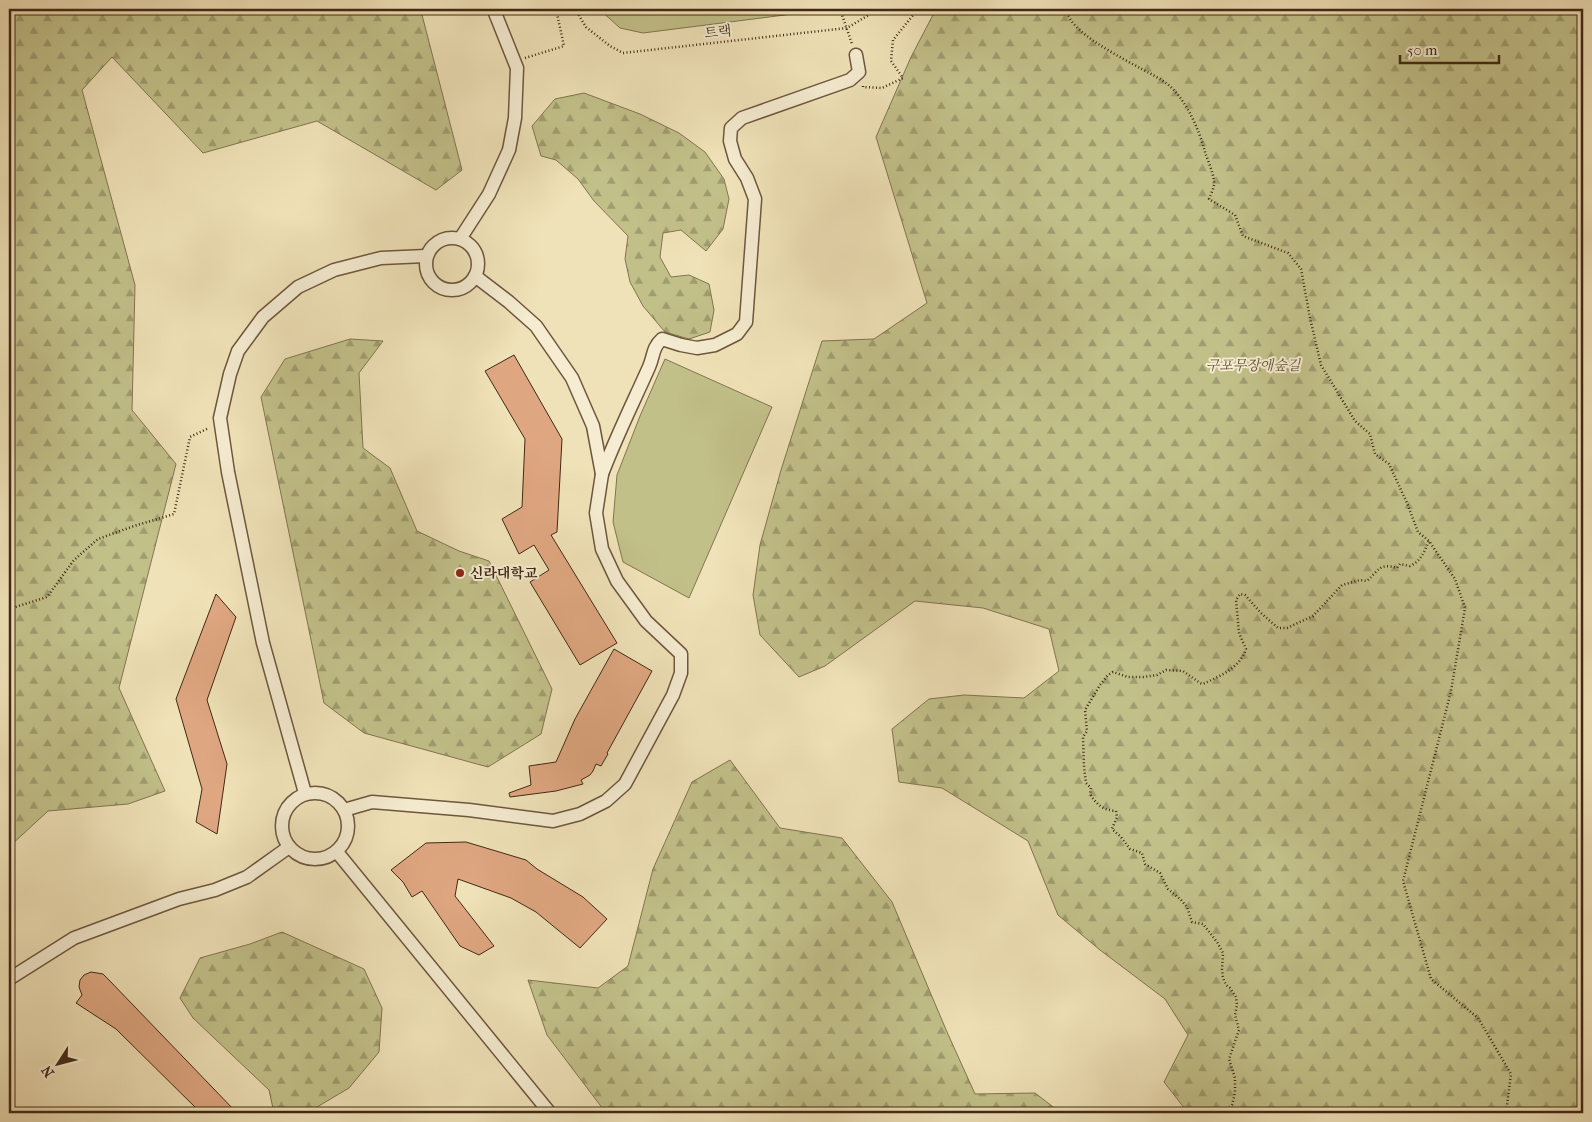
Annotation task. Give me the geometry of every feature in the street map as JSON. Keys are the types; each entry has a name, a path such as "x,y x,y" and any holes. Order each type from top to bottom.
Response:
{"street":[{"path":"460,239 489,194 509,150 514,118 517,68 495,13"},
{"path":"344,810 372,802 469,810 554,821 580,814 606,801 625,784 673,695 681,673 681,654 646,621 617,581 602,550 596,513 602,474 618,431 650,364 655,345 662,339 697,348 715,345 737,334 746,322 754,199 747,178 735,159 730,141 730,128 742,118 850,80 859,72 856,55"},
{"path":"460,239 469,244 476,252 478,262 475,276 472,282 464,288 454,291 443,290 434,284 428,276 425,266 426,256 432,246 440,240 460,239"},
{"path":"305,793 263,643 230,482 220,418 230,374 238,352 263,317 298,287 334,270 381,258 426,256"},
{"path":"475,276 536,326 572,378 593,426 602,474"},
{"path":"318,792 331,796 341,804 344,810 348,816 349,829 345,842 337,852 325,858 312,859 300,855 289,847 283,835 282,822 286,810 294,800 305,793 318,792"},
{"path":"9,979 74,938 179,899 215,890 247,877 289,847"},
{"path":"337,852 550,1113"}],"path":[{"path":"514,61 564,46 556,9"},
{"name":"트랙","path":"576,9 586,27 610,46 623,52 847,28 872,13 873,9"},
{"path":"840,9 856,55"},
{"path":"859,72 863,87 882,88 903,78 890,60 893,40 918,9"},
{"path":"1067,9 1067,14 1076,26 1097,44 1166,83 1183,100 1203,143 1215,182 1209,199 1235,215 1243,236 1288,253 1301,269 1321,365 1356,422 1370,434 1375,454 1389,464 1418,532 1429,541 1455,579 1465,608 1451,691 1403,881 1431,979 1478,1018 1511,1074 1506,1113"},
{"path":"9,609 47,598 74,560 98,538 174,514 190,437 221,423"},
{"path":"1225,1113 1232,1105 1235,1093 1235,1078 1229,1059 1239,1030 1235,1014 1236,997 1223,978 1223,953 1203,924 1192,922 1187,907 1168,889 1160,873 1145,864 1142,853 1130,849 1112,829 1117,817 1116,810 1107,810 1096,804 1090,794 1091,788 1086,783 1084,762 1083,737 1087,731 1085,710 1100,685 1113,672 1128,677 1143,677 1157,675 1166,670 1183,671 1203,684 1234,667 1244,656 1246,650 1238,633 1236,600 1240,594 1245,595 1278,628 1287,628 1314,616 1342,585 1360,580 1367,581 1379,568 1387,565 1397,568 1400,564 1410,566 1416,563 1423,556 1429,541"}],"green space":[{"path":"9,9 424,9 421,11 462,170 436,190 317,121 203,153 112,57 82,90 135,285 132,410 176,464 119,688 165,791 128,804 48,811 9,847"},
{"path":"599,9 832,9 643,33 620,28"},
{"name":"구포무장애숲길","path":"936,9 1583,9 1583,1113 1188,1113 1164,1082 1188,1035 1165,999 1100,950 1058,915 1028,841 942,788 899,782 892,729 929,699 964,695 1024,698 1059,671 1049,629 983,608 915,601 825,666 799,677 760,635 753,595 760,545 781,470 822,341 874,339 927,303 876,137 911,57"},
{"path":"584,93 640,114 679,133 705,152 724,179 729,199 723,229 706,251 681,230 663,233 660,257 671,277 689,275 709,284 714,310 710,332 689,339 665,332 643,306 630,282 625,259 628,236 594,201 578,179 556,160 541,156 532,126 555,99"},
{"path":"350,339 383,341 359,373 363,448 390,468 417,531 459,551 489,561 552,689 541,734 488,767 364,733 324,703 261,397 285,359"},
{"path":"665,359 772,407 689,598 623,562 613,522 617,475"},
{"path":"730,760 780,828 842,838 892,902 975,1094 1035,1093 1061,1113 606,1113 547,1035 528,980 598,988 628,966 653,869 692,782"},
{"path":"282,932 364,969 382,1008 379,1052 349,1088 307,1113 274,1113 269,1090 193,1018 180,998 200,958 250,944"}],"building":[{"path":"514,355 562,439 557,532 551,535 617,643 580,665 530,582 549,570 534,545 519,554 502,519 522,507 525,439 485,371"},
{"path":"216,594 236,617 207,700 227,764 217,834 196,822 202,789 176,699"},
{"path":"614,649 652,671 601,766 596,764 590,775 581,780 583,784 556,791 510,797 509,793 531,785 529,766 556,762 575,719"},
{"path":"466,842 526,860 537,869 583,897 607,919 580,948 536,912 511,898 458,879 455,896 494,946 479,955 460,946 422,891 412,897 403,882 391,870 426,843"},
{"path":"91,972 103,974 237,1113 201,1113 116,1029 76,1003 82,995 79,987 80,980 84,975"}],"place":[{"name":"신라대학교","path":"460,573"}]}
